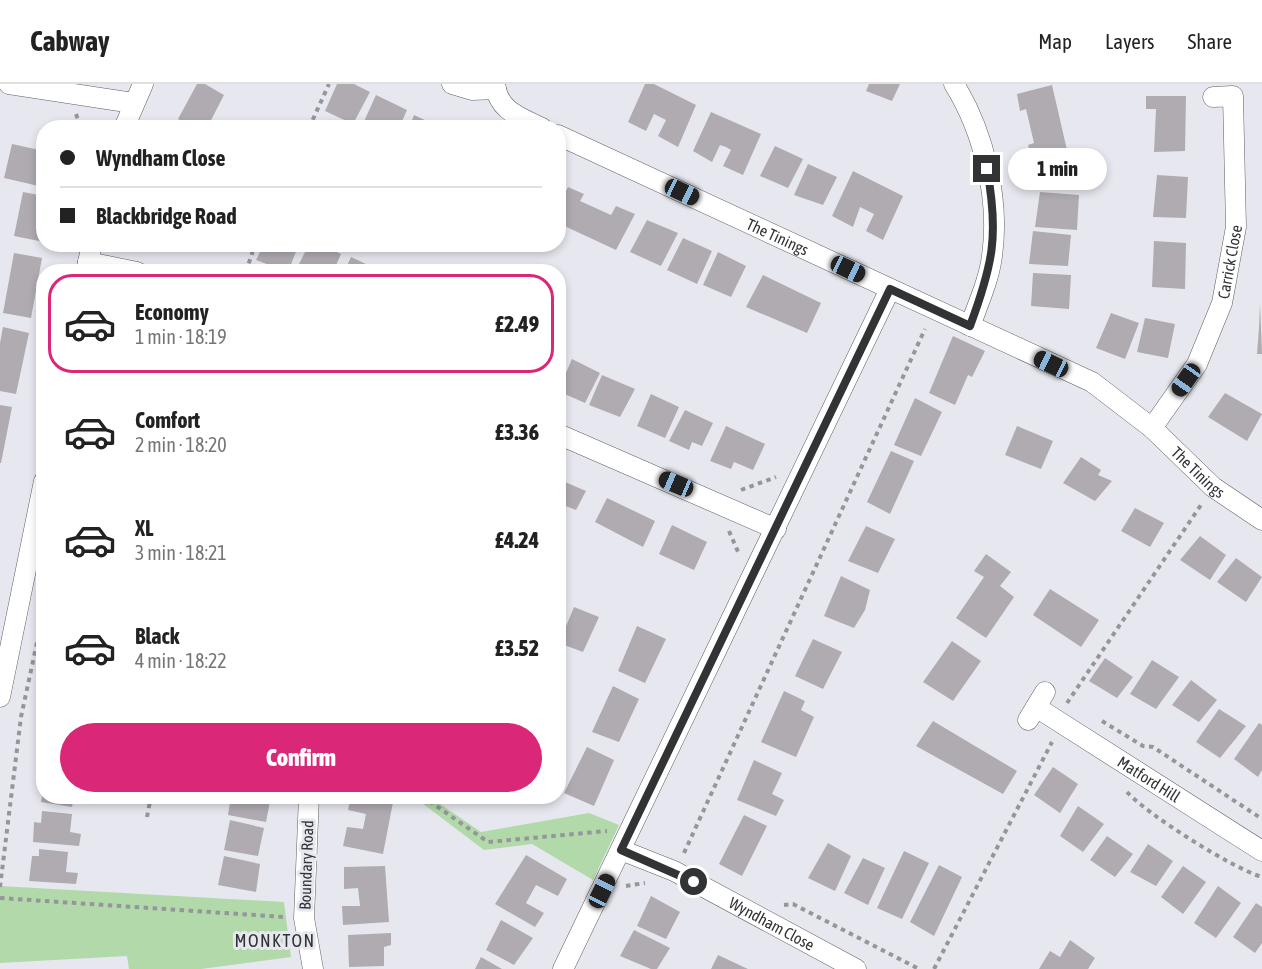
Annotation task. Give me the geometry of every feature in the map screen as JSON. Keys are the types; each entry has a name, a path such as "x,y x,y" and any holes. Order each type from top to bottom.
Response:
{"street":[{"path":"9,84 133,103"},
{"path":"127,120 143,84"},
{"path":"452,84 472,90 495,87 501,105 526,120"},
{"path":"954,84 979,138 992,199 992,257 970,326"},
{"name":"Carrick Close","path":"1152,428 1197,363 1222,303 1236,227 1232,96"},
{"name":"The Tinings","path":"566,139 1092,382 1152,428 1213,487 1262,520"},
{"path":"88,259 107,264"},
{"path":"563,969 890,289"},
{"path":"566,437 715,500 776,529"},
{"path":"0,697 36,520"},
{"name":"Matford Hill","path":"1036,706 1262,851"},
{"name":"Boundary Road","path":"309,804 304,918 313,969"},
{"name":"Wyndham Close","path":"621,850 674,871 856,969"}],"path":[{"path":"313,120 329,84"},
{"path":"602,891 664,879 674,871 934,309"},
{"path":"751,581 715,500 805,466"},
{"path":"934,969 1052,742 1069,700 1213,487"},
{"path":"0,887 21,717 36,647"},
{"path":"1069,700 1078,706"},
{"path":"1096,717 1143,746 1153,747 1262,819"},
{"path":"1052,742 1060,748"},
{"path":"1123,788 1143,806 1226,861 1262,877"},
{"path":"147,817 149,804"},
{"path":"433,804 488,843 632,829"},
{"path":"0,898 304,918"}],"green space":[{"path":"423,804 440,804 481,832 589,813 619,825 593,880 532,844 484,850"},
{"path":"0,886 284,902 291,957 201,969 129,969 127,956 0,963"}],"building":[{"path":"197,84 205,84 224,95 211,120 178,119"},
{"path":"337,84 354,84 370,92 355,120 344,120 325,111"},
{"path":"645,84 654,84 696,105 678,147 658,136 666,120 654,114 646,131 628,122"},
{"path":"869,84 900,84 892,101 866,91"},
{"path":"1052,85 1067,150 1031,158 1028,145 1034,143 1026,109 1020,111 1017,94"},
{"path":"376,95 407,110 403,120 365,120"},
{"path":"1146,96 1186,96 1185,151 1154,152 1156,109 1146,109"},
{"path":"711,112 761,134 743,175 723,166 731,150 726,147 720,145 712,162 693,151"},
{"path":"414,115 425,120 412,120"},
{"path":"12,144 36,149 36,185 4,178"},
{"path":"775,146 803,159 788,188 760,176"},
{"path":"808,164 837,177 823,205 794,195"},
{"path":"853,171 903,196 883,240 866,231 874,214 860,207 853,227 832,216"},
{"path":"1157,175 1188,177 1186,218 1153,217"},
{"path":"568,187 584,194 580,201 611,215 616,206 635,214 616,250 566,227"},
{"path":"23,192 36,194 36,240 14,236"},
{"path":"1040,192 1079,195 1077,230 1035,227"},
{"path":"647,220 678,233 661,266 630,252"},
{"path":"1033,231 1071,235 1068,266 1029,264"},
{"path":"683,238 712,251 697,284 667,270"},
{"path":"1154,241 1186,243 1185,289 1152,287"},
{"path":"260,252 296,252 291,264 267,264 256,260"},
{"path":"305,252 341,254 337,264 299,264"},
{"path":"718,252 746,266 731,297 703,285"},
{"path":"14,253 42,258 41,264 36,264 36,291 31,318 3,313"},
{"path":"351,257 366,264 348,264"},
{"path":"1033,273 1071,275 1069,309 1031,306"},
{"path":"763,275 821,303 807,333 746,307"},
{"path":"1260,303 1262,354 1257,354 1259,328"},
{"path":"1111,313 1139,323 1125,359 1096,348"},
{"path":"1145,318 1175,324 1168,358 1137,352"},
{"path":"3,327 29,333 16,394 0,391 0,343"},
{"path":"953,336 985,351 972,377 968,375 955,405 929,393"},
{"path":"572,359 600,373 585,403 566,395 566,373"},
{"path":"602,375 635,389 620,417 589,405"},
{"path":"1225,393 1262,414 1247,441 1208,417"},
{"path":"651,394 679,407 665,438 637,426"},
{"path":"915,398 942,412 921,456 894,445"},
{"path":"0,405 12,407 1,463 0,463"},
{"path":"685,410 713,423 702,446 692,442 689,450 669,441"},
{"path":"726,426 765,444 753,470 734,462 731,469 710,461"},
{"path":"1017,426 1053,441 1041,469 1005,455"},
{"path":"891,451 914,461 890,514 867,502"},
{"path":"1081,457 1101,470 1098,475 1112,481 1095,501 1063,483"},
{"path":"566,482 586,491 576,510 566,506"},
{"path":"607,498 655,521 643,547 595,522"},
{"path":"1135,508 1164,523 1150,547 1121,531"},
{"path":"672,525 707,542 694,570 659,554"},
{"path":"866,526 895,539 878,573 848,561"},
{"path":"1200,536 1226,555 1210,580 1180,560"},
{"path":"986,554 1011,572 1000,586 1014,597 986,638 956,618 984,577 974,571"},
{"path":"1236,558 1262,577 1246,602 1217,582"},
{"path":"841,576 870,590 865,610 854,628 824,616"},
{"path":"1050,589 1099,620 1081,647 1033,615"},
{"path":"574,607 599,617 583,652 566,646 566,626"},
{"path":"637,626 666,639 645,683 618,671"},
{"path":"813,639 842,652 823,689 795,676"},
{"path":"952,641 981,661 953,701 923,682"},
{"path":"1105,658 1133,677 1117,698 1089,681"},
{"path":"1152,660 1179,677 1156,709 1130,694"},
{"path":"1191,680 1217,700 1199,722 1172,705"},
{"path":"613,686 639,699 619,742 592,732"},
{"path":"784,691 805,701 801,710 814,717 796,757 761,742"},
{"path":"1219,709 1246,726 1220,758 1196,742"},
{"path":"933,721 1017,771 1003,794 916,746"},
{"path":"1259,723 1262,725 1262,770 1258,777 1234,759"},
{"path":"587,747 614,760 594,806 566,794 566,789"},
{"path":"754,760 782,773 772,794 784,800 776,816 737,800"},
{"path":"1053,767 1078,784 1060,813 1034,795"},
{"path":"53,804 73,804 72,807"},
{"path":"230,804 269,804 266,822 228,815"},
{"path":"349,804 393,804 383,854 343,846 347,827 363,829 366,814 348,810"},
{"path":"1078,806 1104,824 1083,852 1060,836"},
{"path":"42,811 72,814 70,832 81,834 79,846 33,842 34,822 41,823"},
{"path":"744,815 767,826 742,876 719,864"},
{"path":"230,820 264,828 258,856 224,850"},
{"path":"1107,836 1133,854 1115,877 1090,860"},
{"path":"828,843 851,856 835,891 808,878"},
{"path":"1148,844 1173,861 1156,886 1130,872"},
{"path":"39,849 68,852 66,872 78,873 76,884 29,881 32,856 39,856"},
{"path":"904,851 929,863 902,919 877,908"},
{"path":"526,855 567,879 558,896 536,885 526,903 544,913 535,927 495,904"},
{"path":"224,856 260,864 256,892 218,885"},
{"path":"863,858 885,868 868,905 844,893"},
{"path":"939,865 962,877 934,936 910,922"},
{"path":"385,866 389,922 343,925 342,906 360,906 358,888 344,889 344,867"},
{"path":"1183,866 1206,882 1183,914 1161,897"},
{"path":"1218,886 1241,903 1216,938 1194,923"},
{"path":"651,896 680,912 666,939 637,926"},
{"path":"1256,903 1262,907 1262,943 1255,953 1233,937"},
{"path":"501,920 533,938 514,965 486,950"},
{"path":"634,930 670,948 657,969 651,969 620,956"},
{"path":"391,933 391,945 384,947 384,966 349,967 348,935"},
{"path":"1070,940 1095,958 1088,969 1039,969 1050,951 1060,957"},
{"path":"718,955 748,969 711,969"},
{"path":"481,957 502,969 475,969"}],"district":[{"name":"MONKTON","path":"275,941"}],"route":[{"path":"694,882 674,871 621,850 890,289 970,326 992,257 994,228 987,169"}]}
